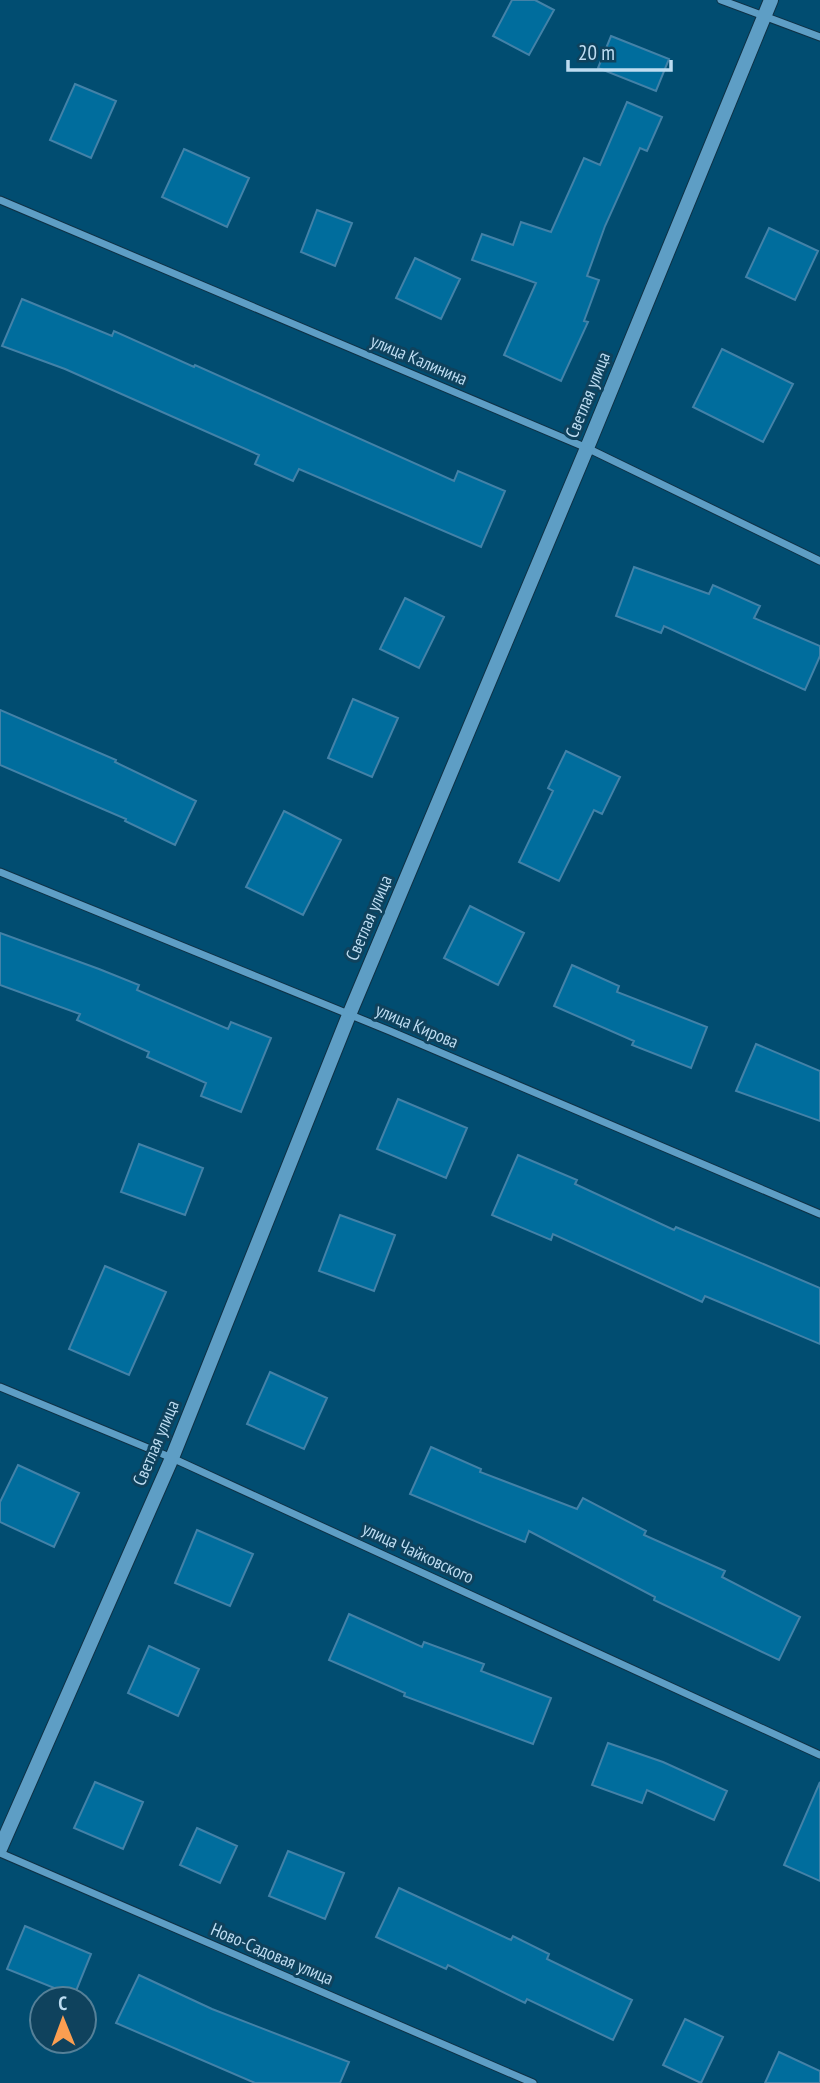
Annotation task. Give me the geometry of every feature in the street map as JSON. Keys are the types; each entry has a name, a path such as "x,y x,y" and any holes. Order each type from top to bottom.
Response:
{"main road":[{"name":"Светлая улица","path":"0,1851 172,1458 349,1014 587,448 771,0"}],"street":[{"path":"721,0 763,18 820,37"},
{"name":"улица Калинина","path":"0,200 587,448 820,561"},
{"name":"улица Кирова","path":"0,872 349,1014 820,1214"},
{"name":"улица Чайковского","path":"0,1387 172,1458 820,1755"},
{"name":"Ново-Садовая улица","path":"0,1851 533,2083"}],"building":[{"path":"512,0 535,0 554,10 529,55 493,36"},
{"path":"611,36 669,59 656,91 598,68"},
{"path":"75,84 116,101 91,158 50,140"},
{"path":"627,102 662,117 647,151 640,148 605,226 587,276 599,280 584,321 588,322 561,381 504,355 536,283 472,260 482,234 513,245 521,222 551,232 584,158 600,165"},
{"path":"184,149 249,178 227,227 162,197"},
{"path":"317,210 352,223 335,266 301,252"},
{"path":"769,228 818,251 795,300 746,277"},
{"path":"415,258 460,279 441,319 396,298"},
{"path":"22,299 112,336 114,331 194,367 195,365 454,481 458,471 505,491 481,547 299,469 293,481 255,464 259,455 65,369 2,346"},
{"path":"722,349 793,384 763,442 693,407"},
{"path":"634,567 709,594 713,585 760,606 754,618 820,646 820,656 805,690 664,626 661,633 616,616"},
{"path":"405,598 444,617 419,668 380,649"},
{"path":"353,699 398,718 372,777 328,758"},
{"path":"0,710 116,760 115,762 196,801 175,845 125,821 126,819 0,765"},
{"path":"566,751 620,777 602,814 594,810 559,881 519,862 553,791 548,788"},
{"path":"284,811 341,840 303,915 246,887"},
{"path":"470,906 524,933 498,985 444,958"},
{"path":"0,933 139,985 137,990 228,1029 231,1022 271,1038 241,1112 201,1096 206,1083 147,1057 149,1052 77,1020 80,1014 0,985"},
{"path":"572,965 619,986 617,992 707,1027 691,1068 632,1045 634,1041 554,1006"},
{"path":"756,1044 820,1071 820,1121 736,1091"},
{"path":"398,1099 467,1128 446,1178 377,1149"},
{"path":"139,1144 203,1168 185,1215 121,1192"},
{"path":"518,1155 577,1180 575,1184 674,1230 676,1227 820,1288 820,1344 705,1296 702,1302 553,1234 551,1240 492,1215"},
{"path":"340,1215 395,1235 374,1291 319,1271"},
{"path":"105,1266 166,1292 129,1375 69,1349"},
{"path":"270,1372 327,1398 304,1449 247,1424"},
{"path":"431,1447 481,1469 480,1472 577,1509 583,1498 646,1531 644,1535 725,1571 722,1577 800,1617 779,1660 654,1600 655,1597 529,1531 525,1542 410,1494"},
{"path":"18,1465 79,1493 54,1547 0,1522 0,1502"},
{"path":"197,1530 253,1554 230,1606 175,1583"},
{"path":"349,1614 422,1647 424,1642 484,1664 481,1671 551,1698 533,1744 404,1696 405,1693 329,1660"},
{"path":"149,1646 199,1669 178,1716 128,1693"},
{"path":"608,1743 663,1762 727,1791 714,1820 647,1790 642,1803 592,1785"},
{"path":"95,1782 143,1802 123,1849 74,1828"},
{"path":"820,1782 820,1881 784,1865"},
{"path":"197,1828 237,1846 220,1883 180,1865"},
{"path":"288,1851 344,1873 325,1919 269,1896"},
{"path":"399,1888 511,1940 513,1936 549,1954 547,1959 632,2000 613,2040 527,1999 525,2003 448,1965 446,1969 376,1937"},
{"path":"25,1926 91,1954 78,1985 47,1985 7,1969"},
{"path":"139,1975 212,2009 349,2062 340,2083 255,2083 116,2023"},
{"path":"685,2019 723,2037 701,2083 663,2065"},
{"path":"779,2052 820,2071 820,2083 765,2083"}]}
